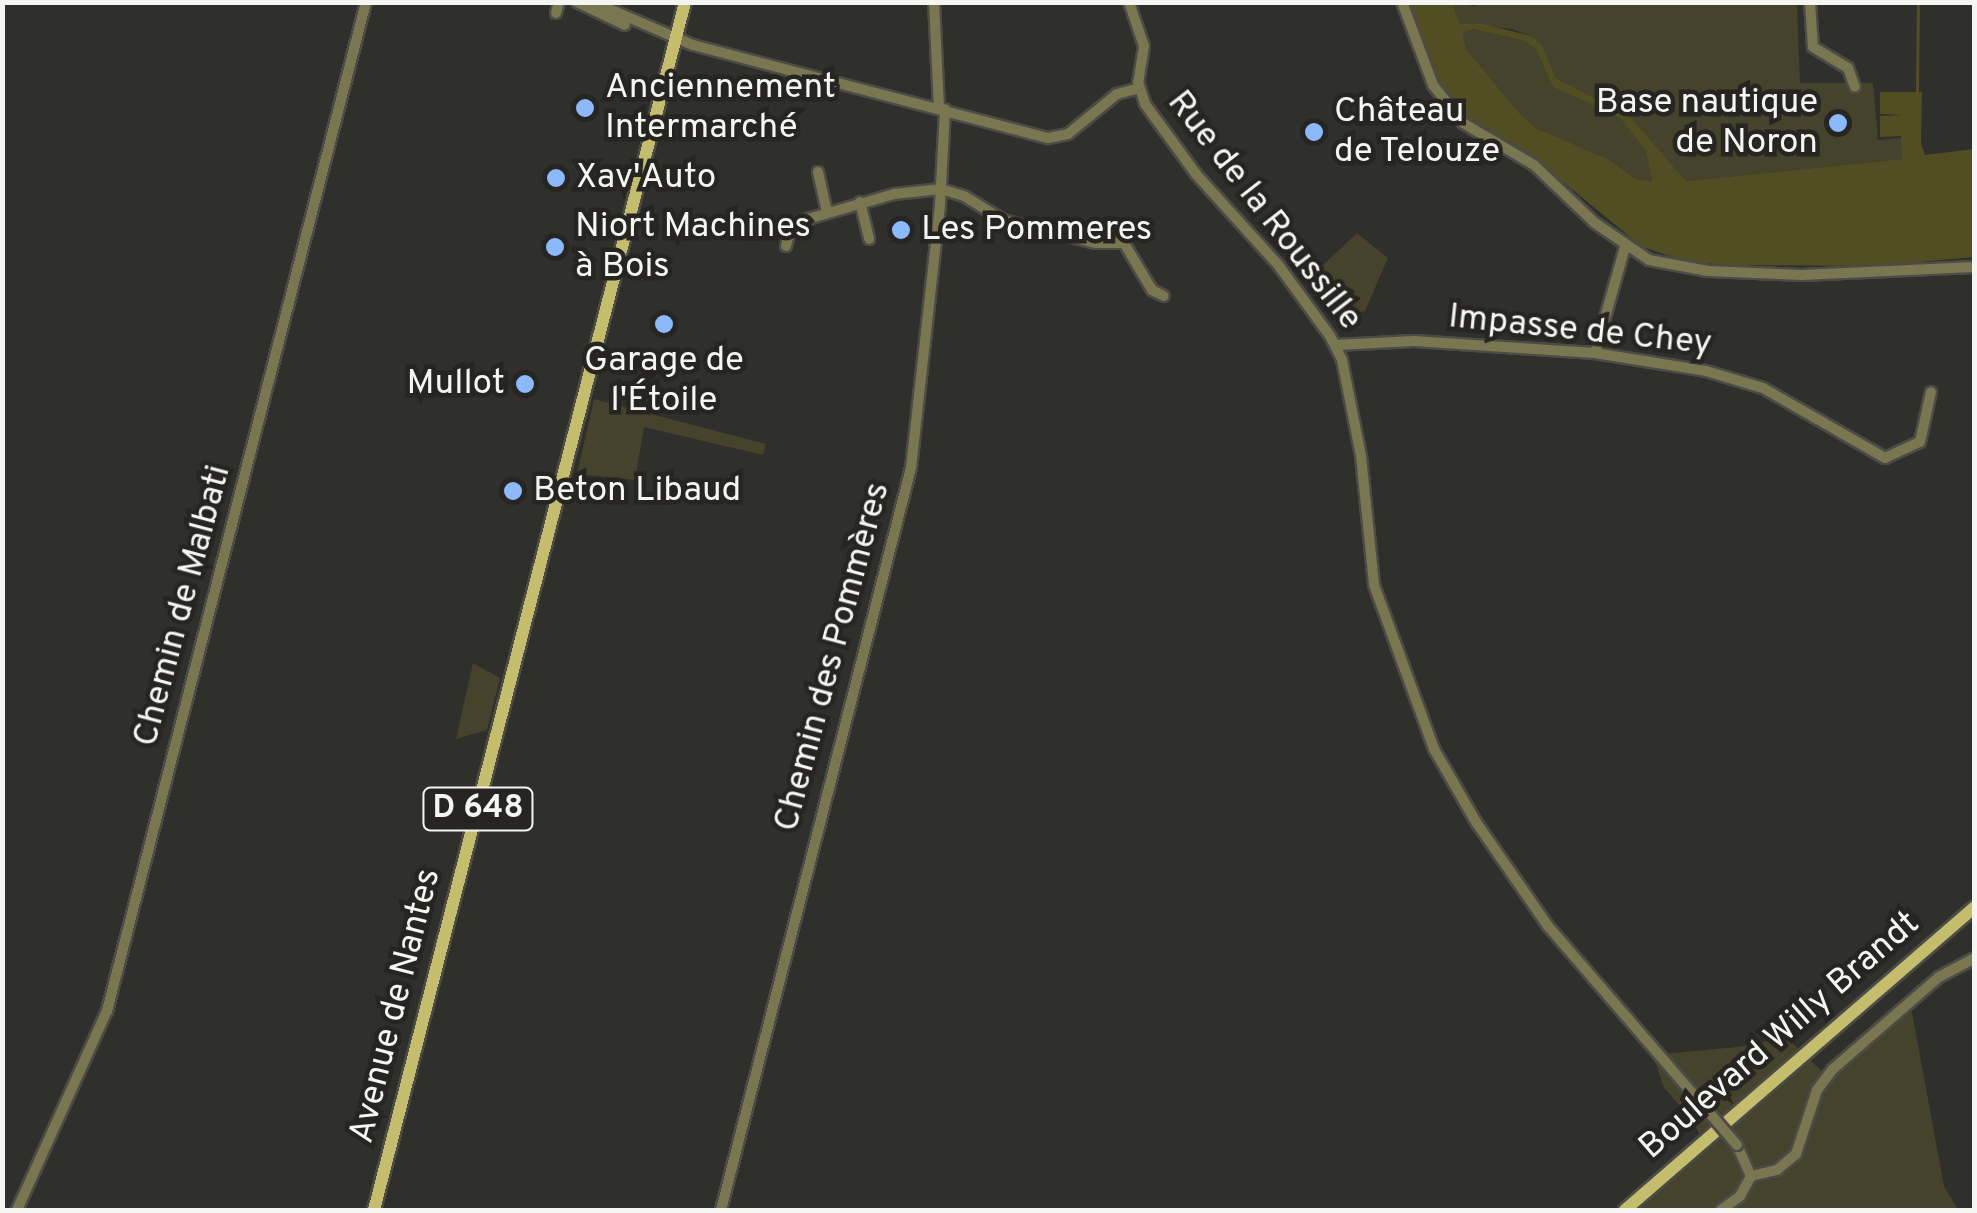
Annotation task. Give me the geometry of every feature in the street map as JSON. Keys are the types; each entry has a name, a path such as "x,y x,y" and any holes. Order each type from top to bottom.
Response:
{"main road":[{"name":"Avenue de Nantes","path":"374,1210 685,2"},
{"name":"Boulevard Willy Brandt","path":"1625,1210 1974,908"}],"street":[{"name":"Chemin de Malbati","path":"17,1210 107,1010 366,2"},
{"path":"577,2 621,23 660,31"},
{"path":"593,2 676,38 1056,137 1074,130 1117,94 1139,88"},
{"name":"Chemin des Pommères","path":"721,1210 911,468 941,189 942,108 934,2"},
{"name":"Rue de la Roussille","path":"1129,2 1144,46 1139,88 1145,104 1196,174 1279,266 1336,345 1359,439 1374,585 1434,749 1530,903 1737,1144 1751,1176"},
{"path":"1402,2 1433,85 1447,107 1478,136 1534,165 1625,247 1665,265 1708,271 1860,275 1974,267"},
{"path":"1810,2 1812,47 1848,68 1856,87"},
{"path":"818,172 827,212"},
{"path":"786,246 790,226 827,212 860,202 941,189 964,196 1003,220 1096,242 1124,243 1152,290 1164,296"},
{"path":"860,202 869,239"},
{"path":"1595,353 1625,247"},
{"name":"Impasse de Chey","path":"1336,345 1414,341 1595,353 1740,379 1802,408 1885,458 1920,442 1931,392"},
{"path":"1721,1210 1740,1196 1751,1176 1777,1170 1796,1154 1807,1130 1812,1100 1833,1069 1939,977 1974,958"}],"shaded area":[{"path":"1409,3 1452,3 1460,24 1483,24 1531,36 1542,44 1556,78 1630,116 1686,181 1902,159 1901,136 1880,137 1880,116 1903,115 1880,114 1880,92 1922,92 1921,143 1925,155 1974,149 1974,257 1877,266 1683,261 1641,246 1540,163 1464,116 1438,80","holes":["1473,29 1525,41 1536,50 1553,87 1620,118 1646,151 1652,181 1636,179 1608,159 1536,128 1466,49 1463,33"]},
{"path":"1452,3 1797,3 1800,83 1873,83 1878,140 1902,138 1903,159 1686,181 1630,116 1556,78 1542,44 1512,29 1460,24"},
{"path":"1473,29 1525,41 1536,50 1553,87 1620,118 1646,150 1652,181 1636,179 1608,159 1536,128 1466,49 1463,33"},
{"path":"1357,233 1388,258 1365,311 1360,312 1326,285 1321,267"},
{"path":"594,399 766,444 763,455 644,427 635,480 577,474"},
{"path":"473,663 500,678 487,730 456,739"},
{"path":"1911,1007 1944,1186 1958,1210 1637,1210 1701,1137 1692,1119 1664,1088 1653,1055 1757,1045 1782,1033 1830,1079"}],"waterway":[{"path":"1917,91 1918,2"}],"place":[{"name":"Anciennement Intermarché","path":"585,108"},
{"name":"Base nautique de Noron","path":"1838,123"},
{"name":"Château de Telouze","path":"1314,132"},
{"name":"Xav'Auto","path":"556,178"},
{"name":"Les Pommeres","path":"901,230"},
{"name":"Niort Machines à Bois","path":"555,247"},
{"name":"Garage de l'Étoile","path":"664,324"},
{"name":"Mullot","path":"525,384"},
{"name":"Beton Libaud","path":"513,491"}]}
